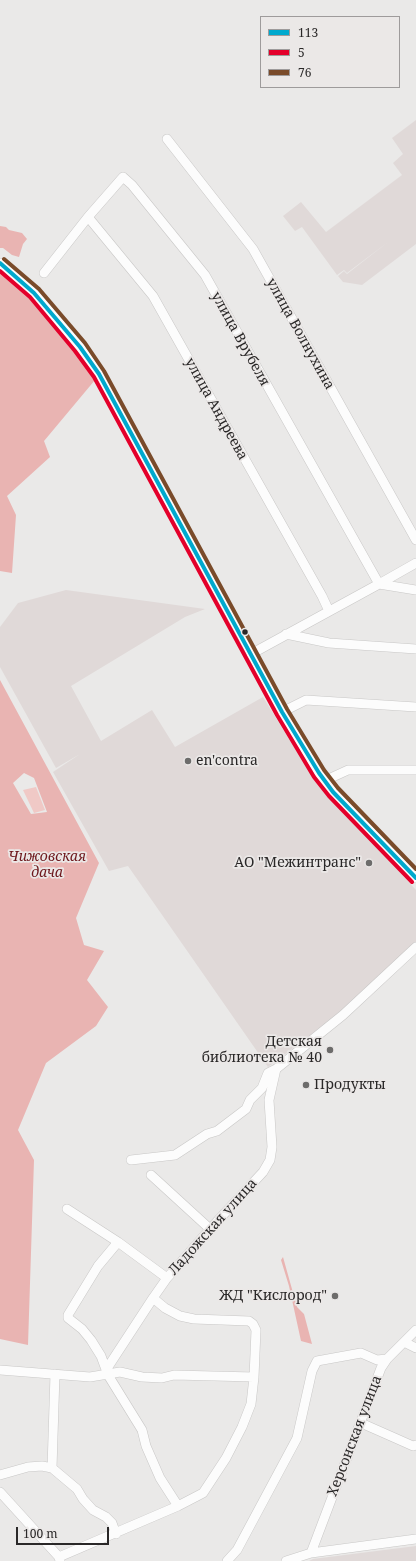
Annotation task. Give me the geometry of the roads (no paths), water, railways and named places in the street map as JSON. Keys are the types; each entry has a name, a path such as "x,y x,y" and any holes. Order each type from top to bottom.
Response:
{"street":[{"name":"улица Волнухина","path":"167,140 253,249 416,540"},
{"name":"улица Врубеля","path":"44,273 88,217 123,177 132,185 204,275 379,584"},
{"name":"улица Андреева","path":"88,217 153,296 322,596 329,611"},
{"path":"0,263 34,293 80,347 99,374 282,712 324,781 416,878"},
{"path":"251,654 416,564"},
{"path":"379,584 416,590"},
{"path":"286,634 329,643 416,649"},
{"path":"282,712 306,700 416,707"},
{"path":"324,781 348,770 415,771"},
{"path":"131,1160 175,1155 207,1134 217,1130 246,1109 250,1100 262,1088 268,1073 276,1069 343,1015 416,947"},
{"name":"Ладожская улица","path":"107,1373 167,1278 263,1172 270,1160 272,1147 269,1100 276,1069"},
{"path":"151,1175 210,1229"},
{"path":"67,1209 118,1242 167,1278"},
{"path":"118,1242 98,1266 68,1314 68,1318 82,1329 101,1356 107,1373 142,1430 146,1446 160,1478 178,1506"},
{"path":"0,1492 60,1559 178,1506 203,1493 226,1458 242,1427 251,1404 256,1330 253,1324 249,1321 194,1319 180,1316 153,1298"},
{"name":"Херсонская улица","path":"311,1553 381,1368 387,1359 416,1330"},
{"path":"404,1342 416,1348"},
{"path":"227,1561 237,1550 297,1438 312,1371 317,1361 361,1353 377,1360 387,1359"},
{"path":"0,1370 90,1377 120,1372 142,1377 162,1378 174,1375 254,1376"},
{"path":"52,1468 55,1374"},
{"path":"361,1423 401,1441 414,1446 416,1445"},
{"path":"0,1475 28,1467 42,1466 52,1468 77,1489 83,1499 93,1510 106,1516 112,1523 116,1534"},
{"path":"291,1560 311,1553 416,1539"}],"place":[{"name":"en'contra","path":"188,761"},
{"name":"АО \"Межинтранс\"","path":"369,863"},
{"name":"Детская библиотека № 40","path":"330,1050"},
{"name":"Продукты","path":"306,1085"},
{"name":"ЖД \"Кислород\"","path":"335,1296"}],"park label":[{"name":"Чижовская дача","path":"47,866"}]}
